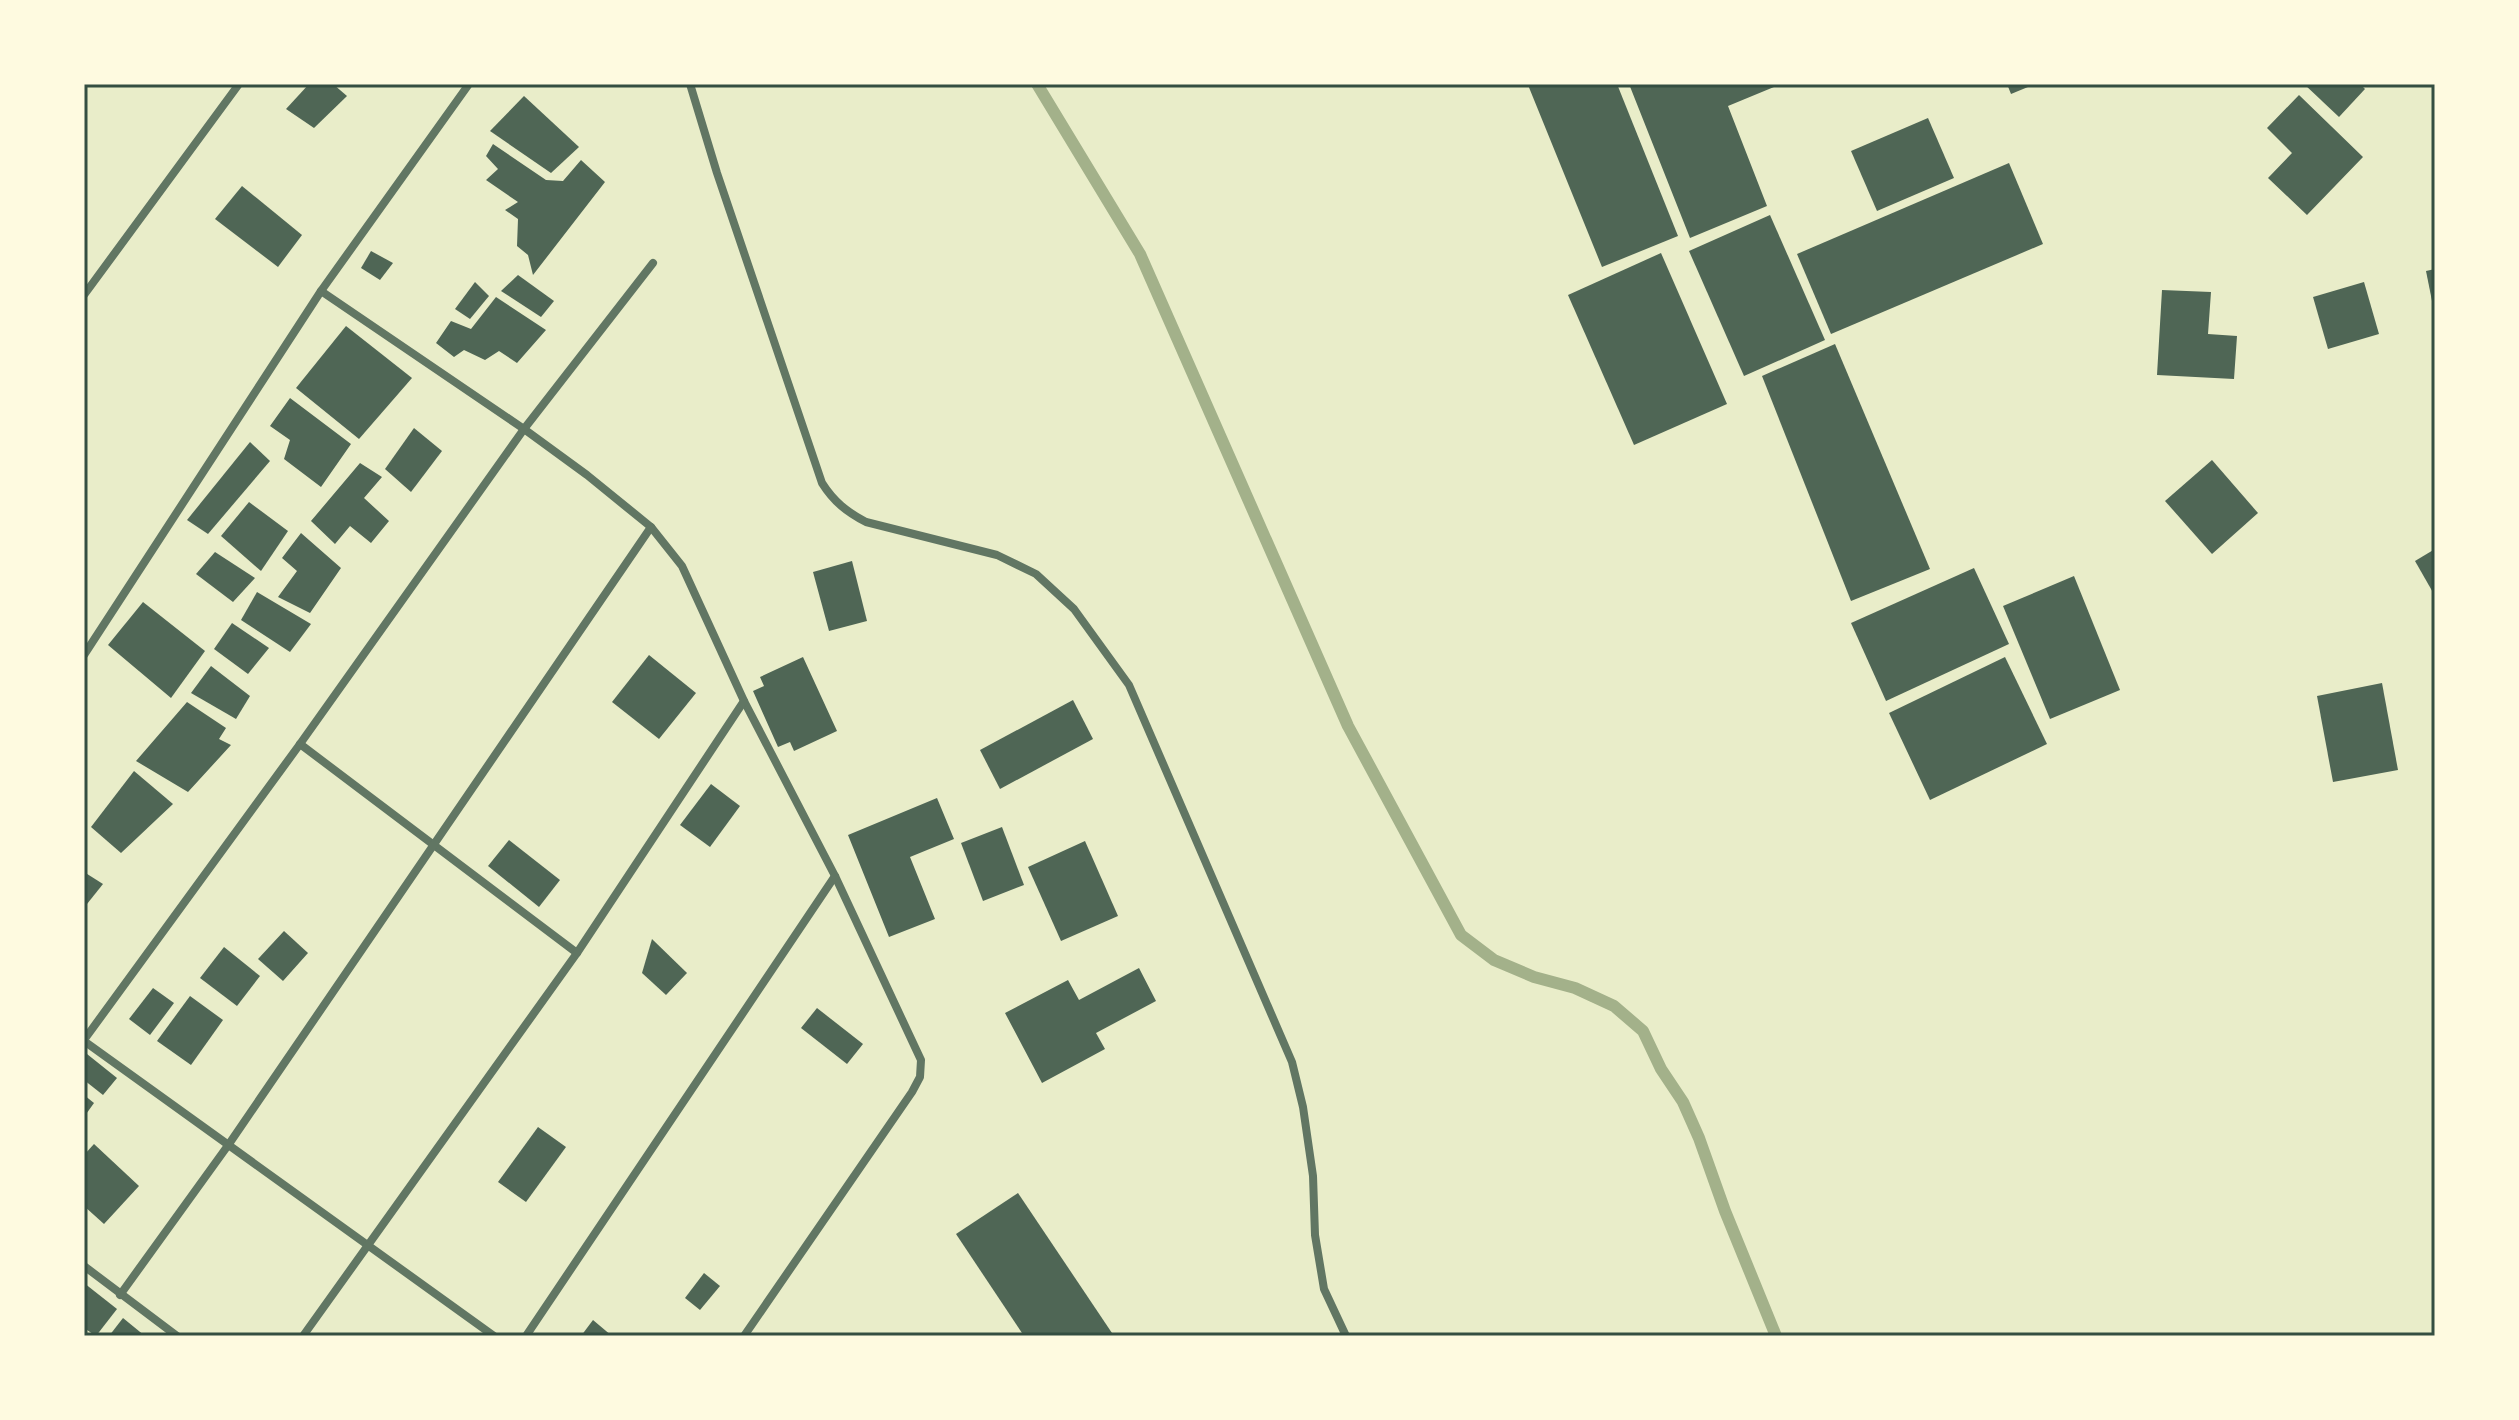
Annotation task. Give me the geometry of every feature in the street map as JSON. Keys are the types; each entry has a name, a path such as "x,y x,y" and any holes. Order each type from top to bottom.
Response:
{"street":[{"path":"84,295 239,84"},
{"path":"84,655 321,291 469,84"},
{"path":"464,93 478,84"},
{"path":"690,84 822,483 832,499 866,522 997,555 1036,574 1074,609 1129,685 1292,1062 1303,1107 1313,1176 1315,1235 1324,1289 1346,1336"},
{"path":"494,1336 84,1040 524,429 653,263"},
{"path":"321,291 587,475 651,527 682,566 744,701 835,876 921,1060 920,1077 912,1092 744,1336"},
{"path":"120,1295 229,1144 651,527"},
{"path":"303,1336 577,953 744,701"},
{"path":"300,744 577,953"},
{"path":"526,1336 835,876"},
{"path":"84,1266 177,1336"}],"building":[{"path":"309,84 333,84 347,96 314,128 286,109"},
{"path":"1617,84 1678,236 1602,267 1528,85"},
{"path":"1629,84 1781,84 1728,106 1767,206 1690,238"},
{"path":"2007,84 2035,84 2011,94"},
{"path":"2304,84 2360,84 2365,89 2339,117"},
{"path":"2299,95 2363,157 2307,215 2268,178 2292,153 2267,128"},
{"path":"524,96 579,147 551,173 490,131"},
{"path":"1928,118 1954,178 1877,211 1851,151"},
{"path":"493,144 546,180 563,181 581,160 605,182 533,275 528,255 517,246 518,219 505,210 518,202 486,180 498,169 486,156"},
{"path":"2009,163 2043,244 1831,334 1797,254"},
{"path":"242,186 302,235 278,267 215,219"},
{"path":"1770,215 1825,340 1744,376 1689,251"},
{"path":"371,251 393,263 380,280 361,268"},
{"path":"1661,253 1727,404 1634,445 1568,295"},
{"path":"2435,269 2435,311 2434,311 2426,271"},
{"path":"518,275 554,301 541,317 501,291"},
{"path":"475,282 489,296 470,319 455,309"},
{"path":"2364,282 2379,334 2328,349 2313,297"},
{"path":"2162,290 2211,292 2208,334 2237,336 2234,379 2157,375"},
{"path":"496,297 546,330 517,363 499,351 485,360 464,350 454,357 436,343 451,321 471,329"},
{"path":"346,326 412,378 359,439 296,388"},
{"path":"1835,344 1930,569 1851,601 1762,376"},
{"path":"290,398 351,444 321,487 284,459 290,440 270,426"},
{"path":"414,428 442,451 411,492 385,469"},
{"path":"250,442 270,461 208,534 187,520"},
{"path":"2212,460 2258,513 2212,554 2165,501"},
{"path":"360,463 382,477 364,498 389,521 371,543 350,526 335,544 311,521"},
{"path":"249,502 288,531 261,571 221,536"},
{"path":"301,533 341,568 310,613 278,597 297,571 282,558"},
{"path":"2435,549 2435,596 2415,561"},
{"path":"215,552 255,578 233,602 196,574"},
{"path":"852,561 867,621 829,631 813,572"},
{"path":"1974,568 2009,644 1886,701 1851,623"},
{"path":"2074,576 2120,690 2050,719 2003,606"},
{"path":"257,592 311,624 290,652 241,620"},
{"path":"143,602 205,651 171,698 108,645"},
{"path":"232,623 269,648 248,674 214,649"},
{"path":"649,655 696,693 659,739 612,702"},
{"path":"803,657 837,731 794,751 790,742 778,747 753,691 764,686 760,677"},
{"path":"2005,657 2047,744 1930,800 1889,713"},
{"path":"211,666 250,696 236,719 191,693"},
{"path":"2382,683 2398,770 2333,782 2317,696"},
{"path":"1073,700 1093,739 1000,789 980,750"},
{"path":"187,702 226,728 219,739 231,745 188,792 136,761"},
{"path":"134,771 173,804 121,853 91,827"},
{"path":"711,784 740,806 710,847 680,825"},
{"path":"937,798 954,839 910,857 935,919 889,937 848,835"},
{"path":"1002,827 1024,885 983,901 961,843"},
{"path":"509,840 560,880 539,907 488,866"},
{"path":"1085,841 1118,916 1061,941 1028,867"},
{"path":"84,872 103,884 87,904 84,901"},
{"path":"284,931 308,953 283,981 258,959"},
{"path":"652,939 687,973 666,995 642,973"},
{"path":"224,947 260,976 237,1006 200,978"},
{"path":"1139,968 1156,1001 1096,1033 1105,1049 1042,1083 1005,1013 1068,980 1079,1000"},
{"path":"153,988 174,1003 150,1035 129,1019"},
{"path":"190,996 223,1020 191,1065 157,1041"},
{"path":"817,1008 863,1044 847,1064 801,1028"},
{"path":"87,1054 117,1078 103,1095 84,1080 84,1059"},
{"path":"84,1095 94,1103 84,1117"},
{"path":"538,1127 566,1147 526,1202 498,1182"},
{"path":"94,1144 139,1186 104,1224 84,1206 84,1155"},
{"path":"1018,1193 1114,1336 1024,1336 956,1234"},
{"path":"704,1273 720,1286 700,1310 685,1298"},
{"path":"84,1283 117,1309 96,1336 84,1328"},
{"path":"123,1318 145,1336 109,1336"},
{"path":"593,1320 612,1336 581,1336"}],"waterway":[{"path":"1037,84 1140,254 1348,726 1461,935 1494,960 1534,977 1575,988 1614,1006 1643,1031 1661,1069 1683,1102 1699,1138 1776,1336"}]}
